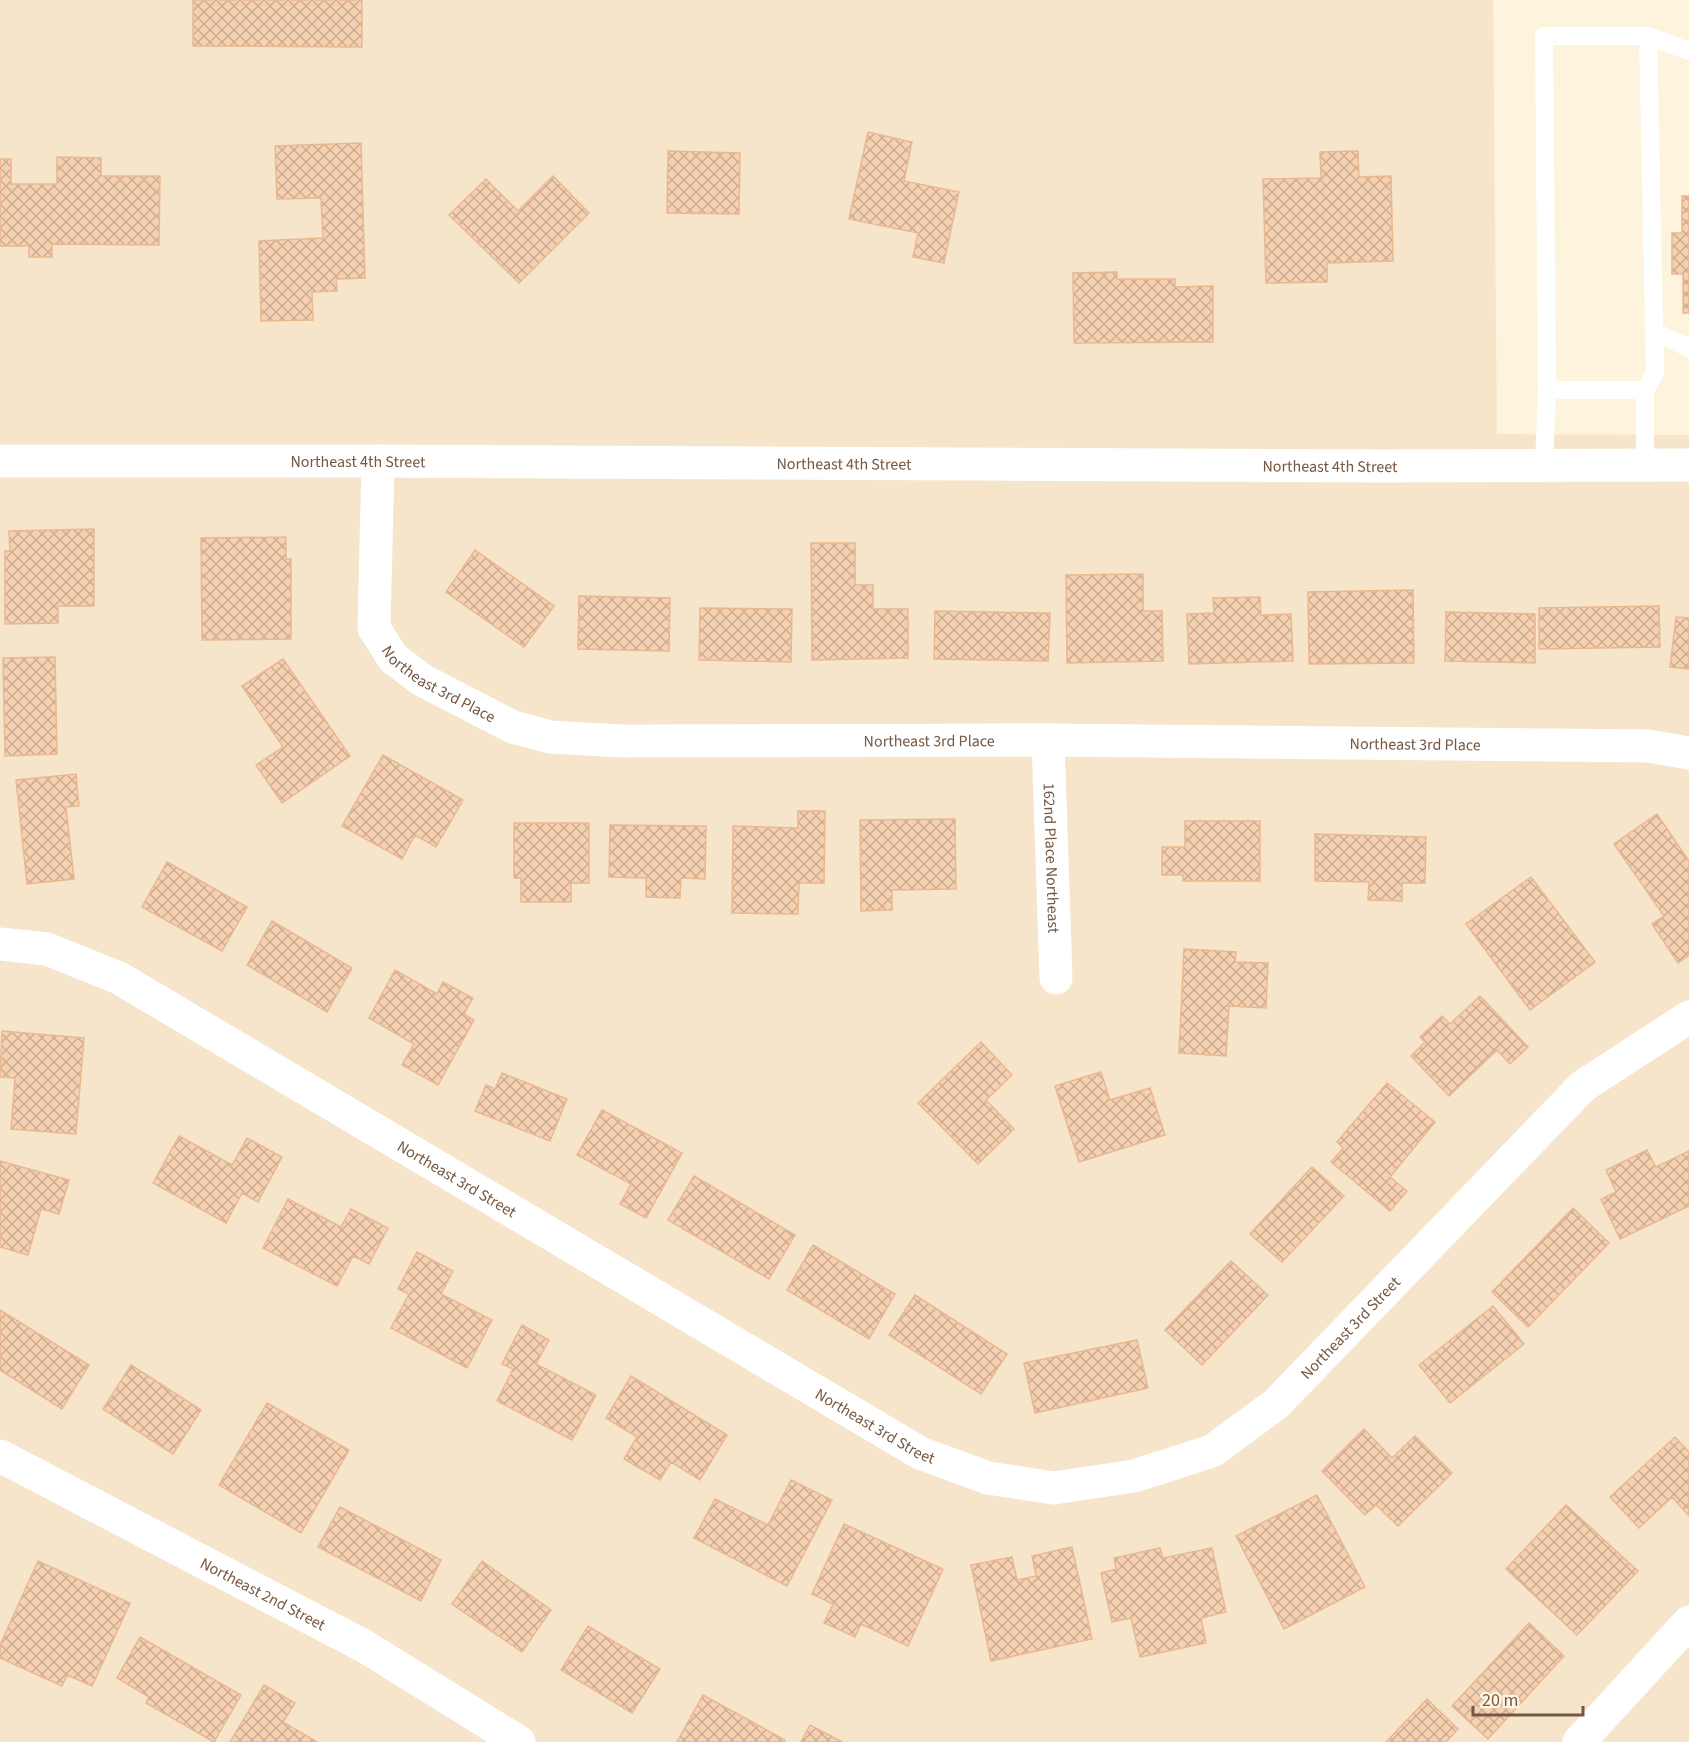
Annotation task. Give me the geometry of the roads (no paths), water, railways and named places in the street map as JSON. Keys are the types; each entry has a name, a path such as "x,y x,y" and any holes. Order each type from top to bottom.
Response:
{"street":[{"name":"Northeast 4th Street","path":"0,461 1689,465"},
{"name":"Northeast 3rd Place","path":"378,461 374,628 393,658 422,680 513,727 550,737 621,741 1048,740 1648,746 1689,753"},
{"name":"162nd Place Northeast","path":"1048,740 1056,978"},
{"name":"Northeast 3rd Street","path":"0,944 47,949 119,978 920,1453 988,1478 1054,1488 1134,1476 1212,1451 1276,1404 1582,1086 1689,1017"},
{"name":"Northeast 2nd Street","path":"0,1456 364,1647 519,1742"},
{"path":"1580,1742 1689,1622"}],"lane":[{"path":"1544,464 1547,390 1544,36 1648,36 1689,51"},
{"path":"1645,465 1645,390 1655,373 1648,36"},
{"path":"1655,332 1689,348"},
{"path":"1547,390 1645,390"}]}
